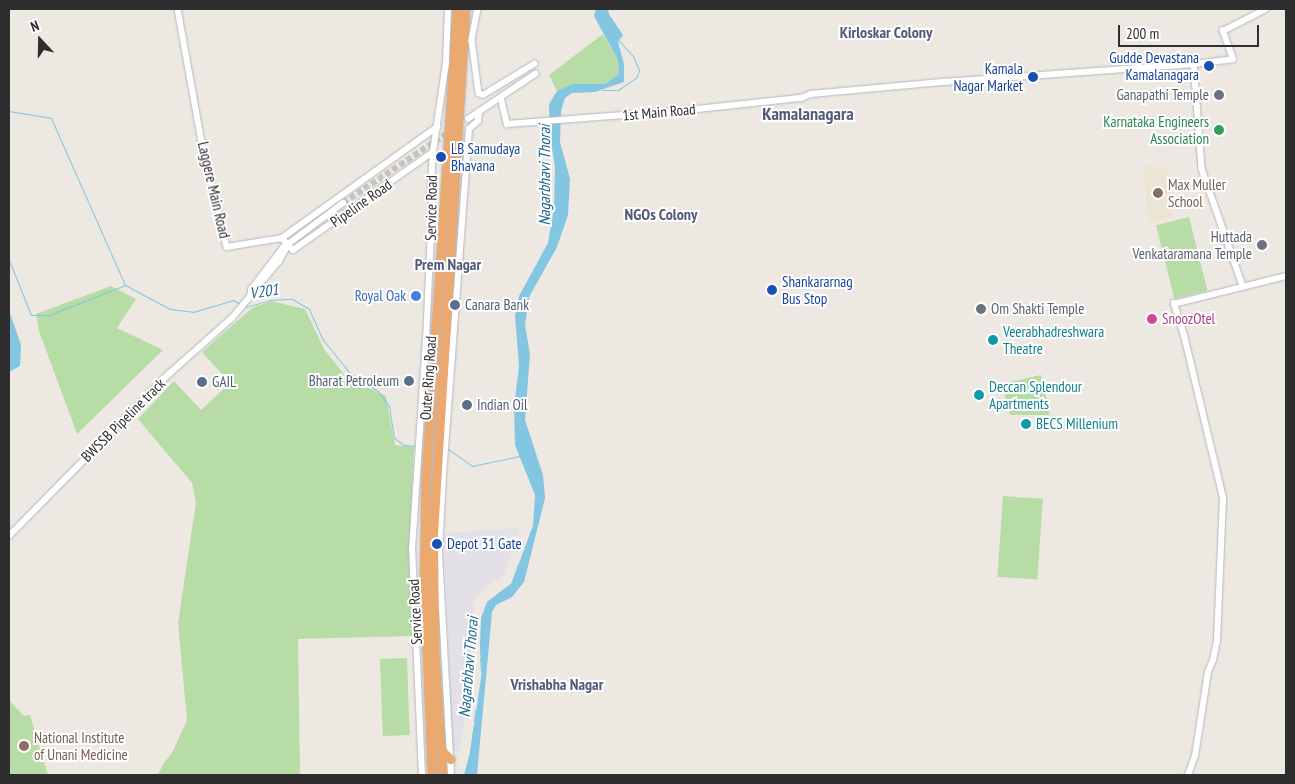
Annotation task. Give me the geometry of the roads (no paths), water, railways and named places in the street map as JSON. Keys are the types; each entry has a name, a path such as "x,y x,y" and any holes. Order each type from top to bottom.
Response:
{"highway":[{"name":"Outer Ring Road","path":"432,775 424,585 430,449 431,341 456,9"},
{"name":"Outer Ring Road","path":"442,775 442,714 434,651 437,537 430,449 447,358 465,9"},
{"path":"419,723 429,722"},
{"path":"441,750 450,759"}],"street":[{"name":"Laggere Main Road","path":"178,9 202,142 227,247 282,238 437,126"},
{"name":"Service Road","path":"431,341 433,152 446,63 448,9"},
{"path":"478,9 472,40 479,93 483,96 534,64"},
{"name":"1st Main Road","path":"501,97 507,124 688,110 801,98 811,94 944,82 1194,64 1233,59 1223,31 1266,9"},
{"path":"1194,64 1202,169 1243,286"},
{"path":"468,119 535,74"},
{"path":"447,358 469,129 478,121 479,112"},
{"name":"Pipeline Road","path":"288,246 293,250 433,152"},
{"path":"282,238 288,246 344,203"},
{"name":"BWSSB Pipeline track","path":"9,536 170,373 241,308 279,262 288,246"},
{"path":"1188,775 1196,748 1208,672 1217,640 1223,498 1184,336 1174,304 1286,276"},
{"name":"Service Road","path":"422,775 412,550 430,449"},
{"path":"442,714 451,775"}],"water":[{"name":"Nagarbhavi Thorai","path":"596,9 608,9 609,14 623,35 618,42 624,64 624,82 595,92 572,93 565,98 561,111 560,142 570,179 568,215 557,247 529,297 525,325 530,354 525,420 543,475 545,498 524,582 512,597 496,605 492,612 477,775 464,775 470,752 482,671 480,649 481,618 487,602 511,584 533,526 535,495 515,445 514,407 519,366 515,316 519,296 548,243 554,207 555,167 550,136 549,104 557,91 572,84 605,84 619,74 618,60 594,16"},
{"path":"9,310 21,345 20,366 9,372"}],"waterway":[{"name":"Nagarbhavi Thorai","path":"602,90 618,90 636,78 639,70 633,56 619,41"},
{"name":"V201","path":"9,111 51,118 125,285 170,309 193,312 233,300 240,304"},
{"path":"9,260 31,315 49,315 125,285"},
{"name":"V201","path":"246,307 270,300 292,299 309,309 323,340 350,373 378,391 389,406 394,438 404,445 417,446"},
{"name":"V201","path":"448,449 472,466 520,456"},
{"name":"Nagarbhavi Thorai","path":"527,543 531,530"},
{"name":"Nagarbhavi Thorai","path":"512,583 518,565"},
{"name":"Nagarbhavi Thorai","path":"486,605 487,602 509,585"},
{"name":"Nagarbhavi Thorai","path":"480,654 481,618"},
{"name":"Nagarbhavi Thorai","path":"480,658 481,672"},
{"name":"Nagarbhavi Thorai","path":"474,721 475,710"},
{"name":"Nagarbhavi Thorai","path":"472,736 474,725"},
{"name":"Nagarbhavi Thorai","path":"470,751 472,740"}],"tunnel":[{"path":"343,203 449,132"}],"place":[{"name":"Gudde Devastana Kamalanagara","path":"1209,66"},
{"name":"Kamala Nagar Market","path":"1033,77"},
{"name":"Ganapathi Temple","path":"1219,95"},
{"name":"Karnataka Engineers Association","path":"1219,130"},
{"name":"LB Samudaya Bhavana","path":"441,157"},
{"name":"Max Muller School","path":"1158,193"},
{"name":"Huttada Venkataramana Temple","path":"1262,245"},
{"name":"Shankararnag Bus Stop","path":"772,290"},
{"name":"Royal Oak","path":"416,296"},
{"name":"Canara Bank","path":"455,305"},
{"name":"Om Shakti Temple","path":"981,309"},
{"name":"SnoozOtel","path":"1152,319"},
{"name":"Veerabhadreshwara Theatre","path":"993,340"},
{"name":"Bharat Petroleum","path":"409,381"},
{"name":"GAIL","path":"202,382"},
{"name":"Deccan Splendour Apartments","path":"979,395"},
{"name":"Indian Oil","path":"467,405"},
{"name":"BECS Millenium","path":"1026,424"},
{"name":"Depot 31 Gate","path":"437,544"},
{"name":"National Institute of Unani Medicine","path":"24,746"}],"district":[{"name":"Kirloskar Colony","path":"886,32"},
{"name":"Kamalanagara","path":"808,114"},
{"name":"NGOs Colony","path":"661,214"},
{"name":"Prem Nagar","path":"448,264"},
{"name":"Vrishabha Nagar","path":"557,684"}]}
